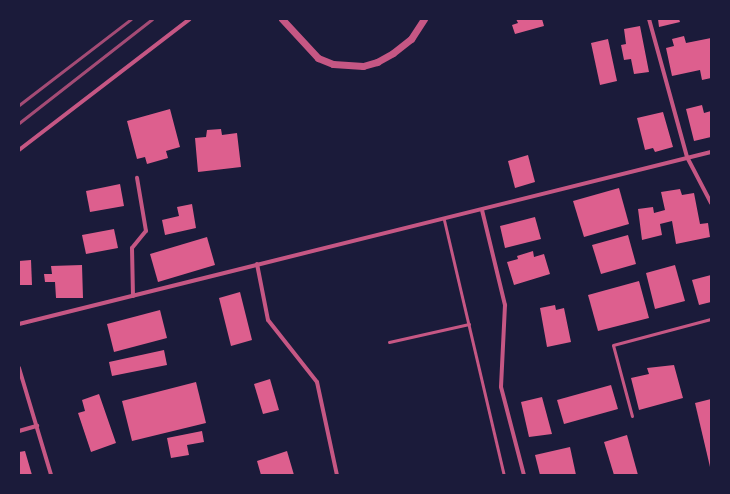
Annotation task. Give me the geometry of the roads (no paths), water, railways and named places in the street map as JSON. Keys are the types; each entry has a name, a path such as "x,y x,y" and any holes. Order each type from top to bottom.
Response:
{"street":[{"path":"19,150 190,19"},
{"path":"282,19 318,58 333,64 363,66 377,62 393,53 411,39 424,19"},
{"path":"649,19 688,157 711,203"},
{"path":"19,324 257,264 444,220 711,152"},
{"path":"133,296 132,248 146,231 136,178"},
{"path":"482,210 505,305 501,387 524,475"},
{"path":"257,264 268,320 317,382 337,475"},
{"path":"19,368 50,475"},
{"path":"19,431 37,426"}],"lane":[{"path":"444,220 504,475"},
{"path":"632,416 613,345 711,319"},
{"path":"389,342 468,324"}],"railway":[{"path":"19,105 131,19"},
{"path":"19,123 152,19"}]}
